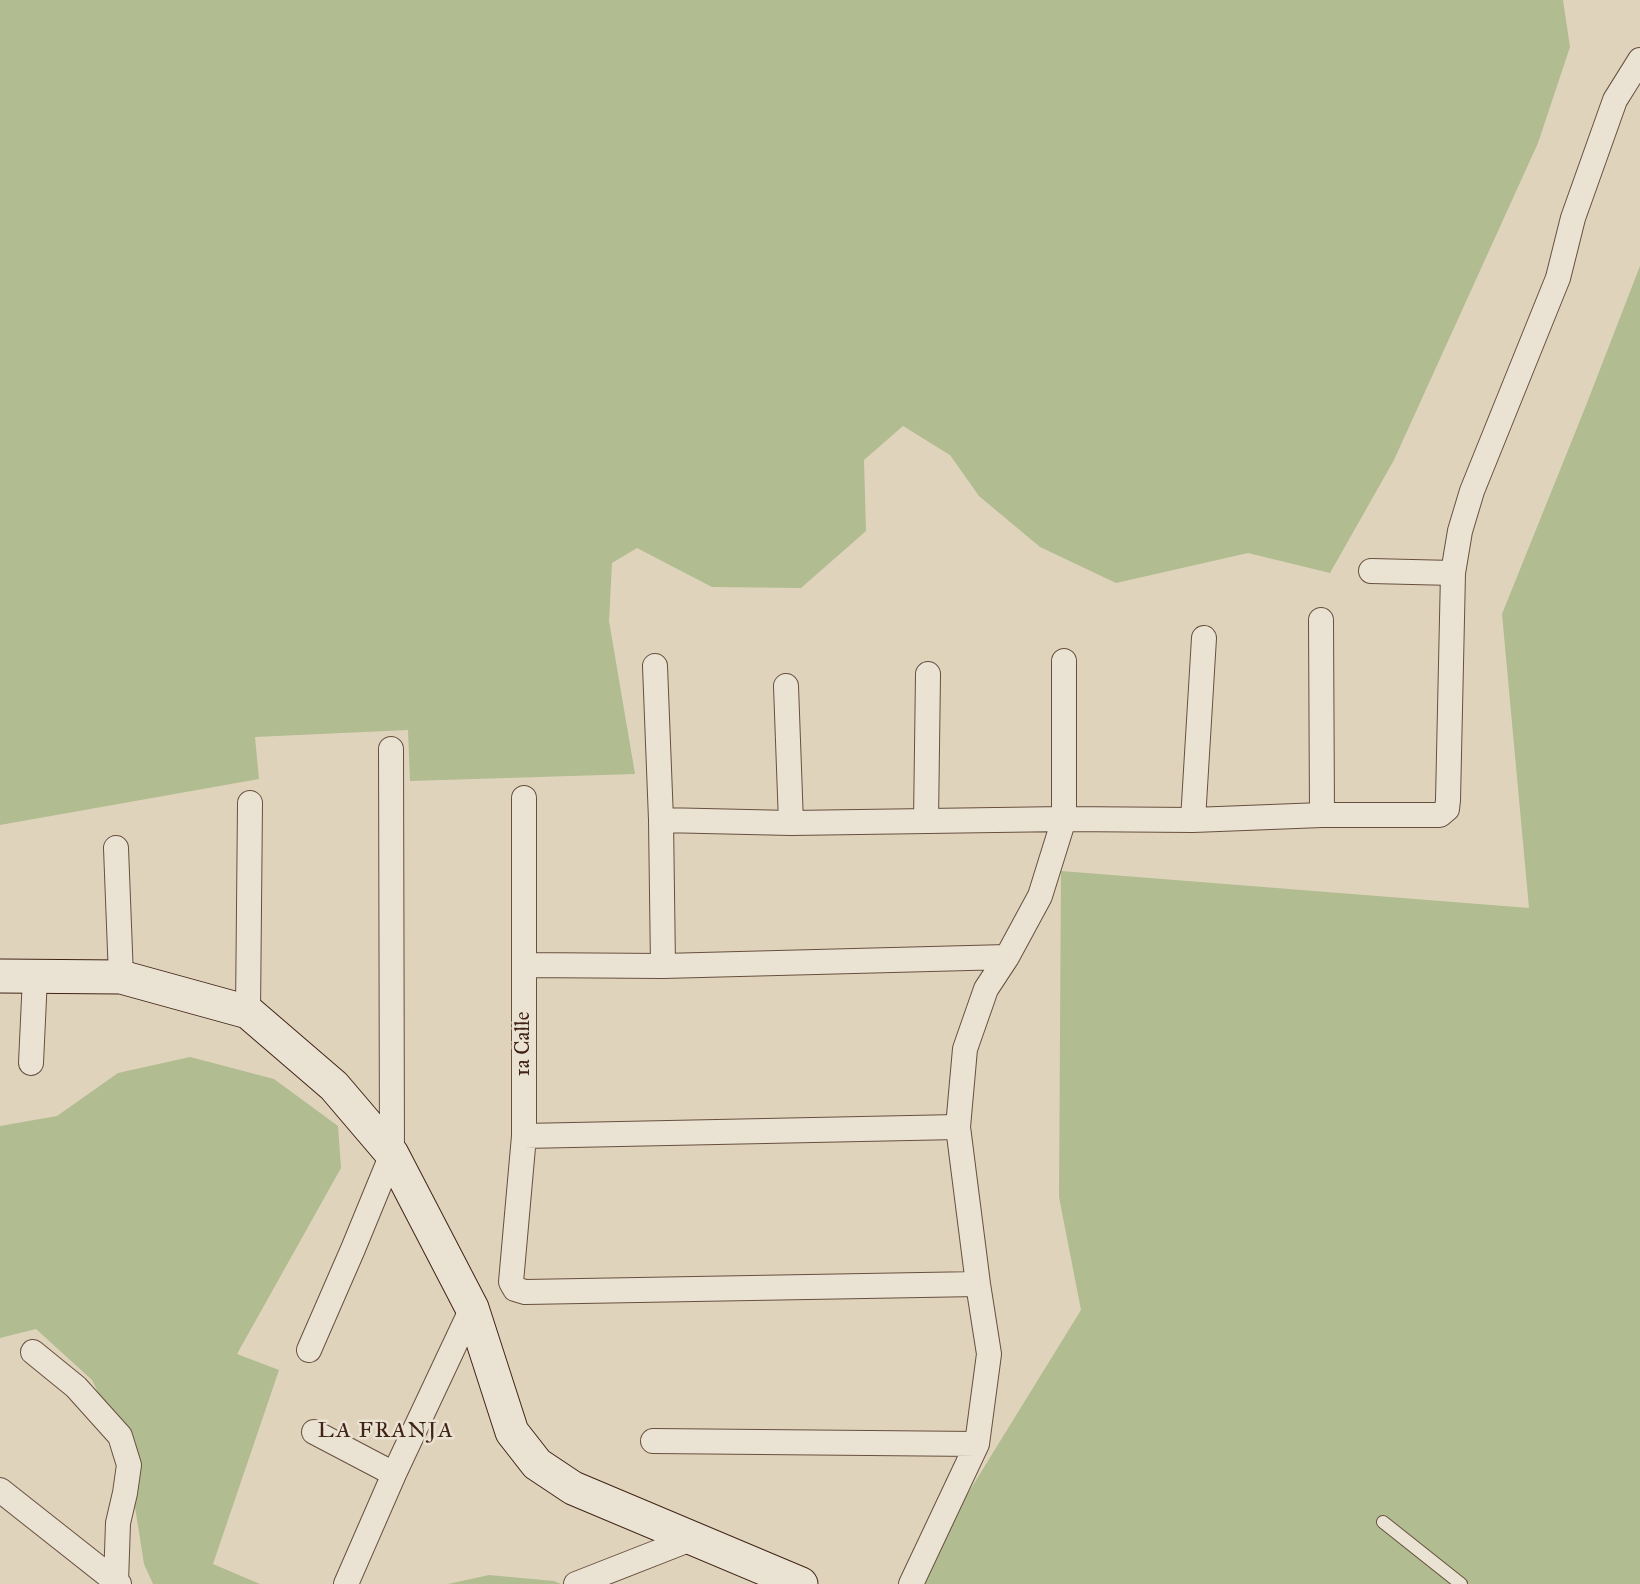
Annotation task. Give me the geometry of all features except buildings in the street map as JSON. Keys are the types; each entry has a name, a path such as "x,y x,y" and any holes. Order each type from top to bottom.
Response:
{"street":[{"path":"661,820 791,823 1064,819 1193,820 1322,815 1440,815 1447,809 1448,800 1453,573 1460,531 1472,491 1558,278 1573,218 1615,100 1640,60"},
{"path":"1371,571 1453,573"},
{"path":"1321,620 1322,815"},
{"path":"1193,820 1204,638"},
{"path":"911,1584 977,1444 989,1354 958,1127 965,1049 986,990 1040,896 1064,819 1064,661"},
{"path":"654,666 661,820 663,966"},
{"path":"926,821 928,674"},
{"path":"786,686 791,823"},
{"path":"309,1350 392,1154 391,748"},
{"name":"1a Calle","path":"524,798 524,1136 510,1282 515,1289 525,1292 978,1284"},
{"path":"248,1012 250,803"},
{"path":"116,848 122,977"},
{"path":"524,965 663,966 1007,957"},
{"path":"0,976 122,977 248,1012 334,1086 392,1154 472,1308 512,1432 537,1464 573,1488 801,1584"},
{"path":"31,1063 35,977"},
{"path":"524,1136 958,1127"},
{"path":"346,1584 394,1474 472,1308"},
{"path":"33,1352 76,1387 120,1436 129,1465 118,1523 118,1583"},
{"path":"314,1432 394,1474"},
{"path":"653,1441 977,1444"},
{"path":"0,1490 118,1583"},
{"path":"576,1584 691,1539"}],"lane":[{"path":"1383,1522 1461,1584"}],"green space":[{"path":"0,0 1563,0 1570,47 1538,143 1394,460 1330,573 1248,553 1116,583 1040,547 979,496 950,455 903,426 864,460 866,531 801,588 712,587 637,548 612,563 609,621 635,774 410,781 408,730 255,737 259,779 0,825"},
{"path":"1640,266 1640,1584 912,1584 1081,1310 1059,1197 1061,871 1529,908 1502,614"},
{"path":"190,1057 274,1079 338,1126 341,1168 237,1354 279,1370 213,1564 260,1584 153,1584 144,1564 126,1450 92,1380 36,1329 0,1338 0,1126 57,1116 118,1073"},
{"path":"489,1575 554,1581 561,1584 448,1584"}],"district":[{"name":"LA FRANJA","path":"386,1432"}]}
